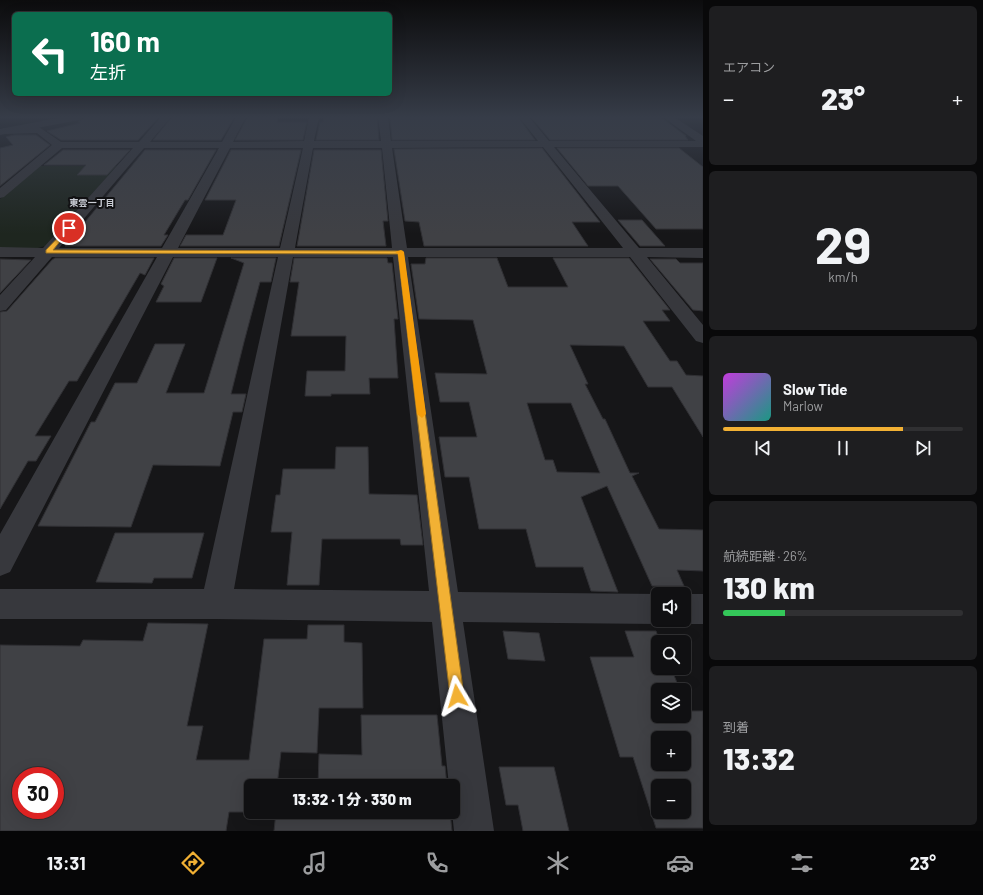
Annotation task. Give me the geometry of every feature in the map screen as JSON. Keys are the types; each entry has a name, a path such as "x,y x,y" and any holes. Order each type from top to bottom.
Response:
{"street":[{"path":"1,193 46,156"},
{"path":"0,306 133,156"},
{"path":"0,562 220,156"},
{"path":"216,604 306,156"},
{"path":"389,156 474,831"},
{"path":"555,156 703,337"},
{"path":"0,252 287,251 703,253"},
{"path":"685,316 703,316"},
{"path":"0,604 216,604 651,609"},
{"path":"691,609 703,610"}],"shaded area":[{"path":"39,166 117,166 45,246 38,248 0,248 0,199"}],"building":[{"path":"0,156 37,156 0,186"},
{"path":"56,156 125,156 107,175 77,175 86,165 44,165"},
{"path":"140,156 213,156 188,200 185,200 164,235 168,235 161,246 65,246"},
{"path":"228,156 300,156 279,246 180,246 186,235 223,235 236,200 205,200"},
{"path":"313,156 382,156 388,221 383,221 386,246 297,246"},
{"path":"395,156 548,156 600,222 572,222 588,246 424,246 419,222 405,221"},
{"path":"563,156 689,156 703,167 703,229 656,229 618,186 588,186"},
{"path":"618,220 642,220 665,246 640,246"},
{"path":"55,258 154,258 145,275 140,273 77,381 69,381 35,436 51,436 36,461 28,461 0,509 0,312 7,311"},
{"path":"174,258 217,258 201,302 156,302 164,286 161,284"},
{"path":"231,258 276,258 271,282 260,282 231,394 246,394 242,412 233,412 220,466 153,465 131,527 38,526 91,422 95,422 115,383 137,383 155,344 185,344 166,393 204,393 244,263"},
{"path":"294,258 387,258 388,263 392,263 398,319 394,319 398,378 369,378 370,394 305,396 307,371 345,371 346,336 291,336 299,282 290,282"},
{"path":"426,258 497,258 508,287 568,287 553,258 629,258 670,310 662,310 670,321 643,321 670,361 677,361 686,375 703,376 703,437 672,387 648,387 624,346 570,345 588,384 585,384 603,419 605,419 630,473 639,473 632,476 659,529 703,530 703,571 677,570 684,586 652,586 607,486 581,497 618,592 591,591 583,567 536,567 526,529 479,529 469,477 445,477 439,437 477,437 469,402 440,402 435,373 487,374 473,320 419,319 411,264 425,264","holes":["527,403 571,403 600,473 557,472 553,460 545,460"]},
{"path":"0,259 31,260 0,293"},
{"path":"650,259 676,259 680,263 703,263 703,311 693,310"},
{"path":"336,447 368,447 369,494 417,495 423,545 401,545 400,539 322,539 319,585 287,585 292,532 271,532 276,495 280,495 283,469 335,469"},
{"path":"115,533 204,533 192,578 154,578 152,583 96,582"},
{"path":"148,623 208,624 187,726 203,726 196,760 249,760 264,639 307,639 308,625 344,625 344,642 362,643 363,708 319,708 317,753 281,752 278,779 244,779 244,812 229,812 226,831 0,831 0,645 80,646 83,640 143,641"},
{"path":"503,631 539,633 545,661 508,659"},
{"path":"625,631 656,631 657,635 651,635 651,675 674,675 677,683 651,683 651,723 691,723 691,711 703,711 703,828 656,828 653,819 691,819 691,779 651,779 651,813 633,757 620,757 590,657 634,657"},
{"path":"361,715 437,715 442,766 445,766 446,779 318,779 319,754 362,755"},
{"path":"499,767 554,767 569,831 523,831 518,805 506,805"},
{"path":"275,819 451,819 452,831 274,831"}],"slow traffic":[{"path":"398,252 401,252 422,414"}],"district":[{"name":"東雲一丁目","path":"92,202"}],"route":[{"path":"69,228 48,252 401,252 457,696"}]}
